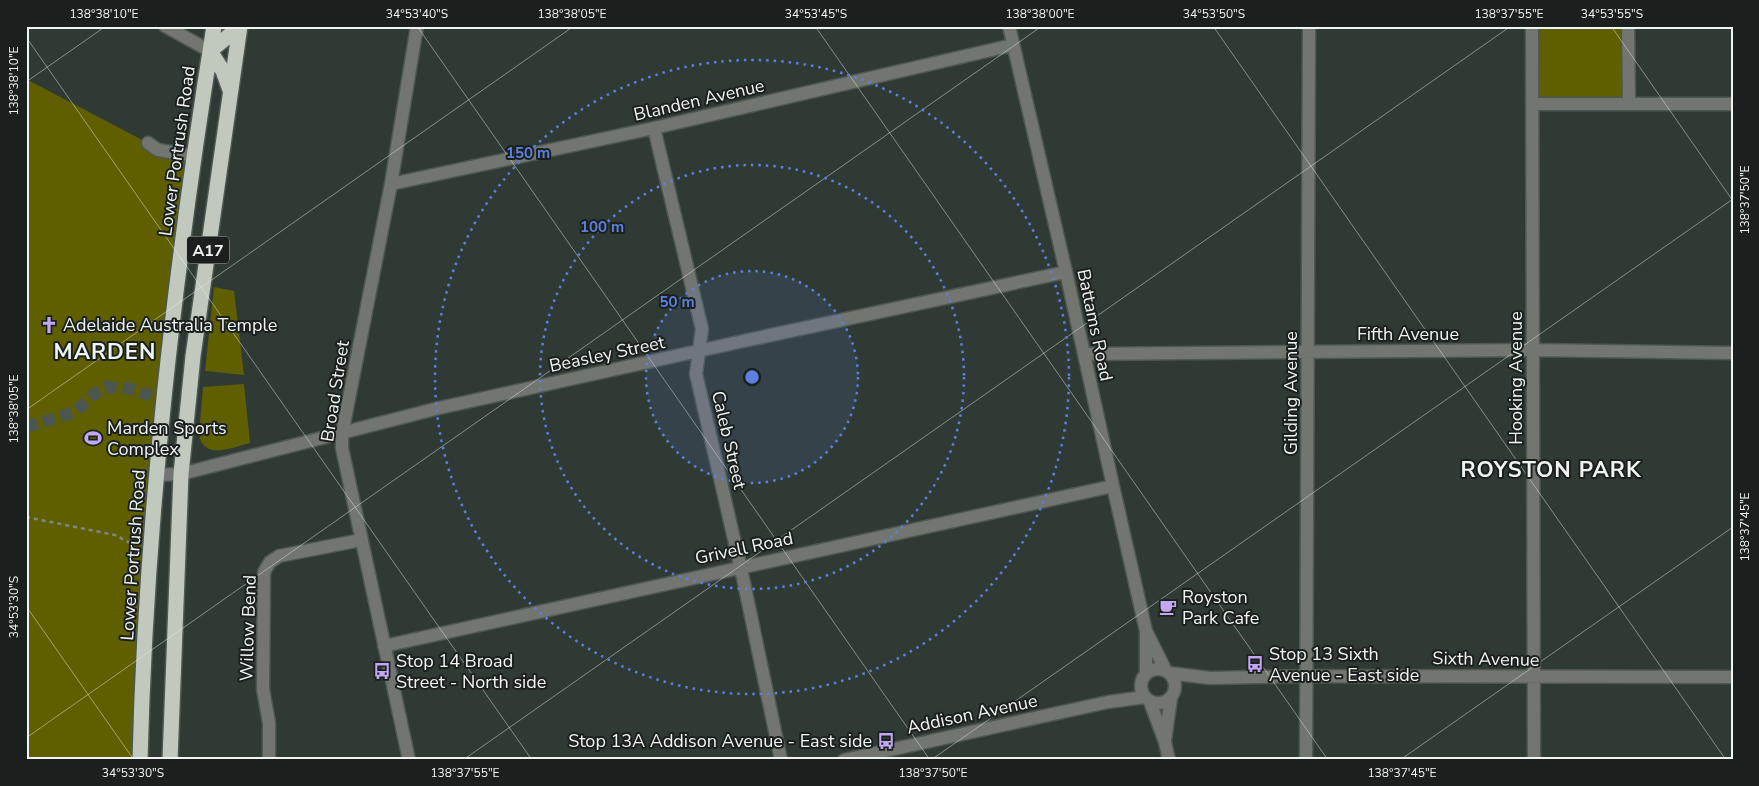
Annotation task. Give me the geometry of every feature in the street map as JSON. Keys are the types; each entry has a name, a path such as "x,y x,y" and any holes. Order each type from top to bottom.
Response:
{"highway":[{"name":"Lower Portrush Road","path":"140,760 156,475 170,341 214,26"},
{"path":"230,90 223,71 210,51 239,26"},
{"name":"A17","path":"170,760 181,474 185,429 239,26"},
{"path":"185,429 164,400 192,373"}],"street":[{"path":"165,26 210,51"},
{"name":"Broad Street","path":"409,760 342,448 342,434 391,184 417,26"},
{"name":"Battams Road","path":"1009,26 1146,631 1146,674"},
{"name":"Gilding Avenue","path":"1306,760 1310,26"},
{"name":"Hooking Avenue","path":"1532,26 1534,760"},
{"path":"1628,26 1629,104"},
{"name":"Blanden Avenue","path":"391,184 654,128 1013,45"},
{"path":"1532,104 1733,104"},
{"name":"Caleb Street","path":"654,128 702,329 696,374 781,760"},
{"path":"148,143 158,150 195,156"},
{"name":"Beasley Street","path":"156,475 181,474 440,408 1066,272"},
{"name":"Fifth Avenue","path":"1084,354 1534,350 1733,353"},
{"name":"Grivell Road","path":"384,646 1113,486"},
{"name":"Willow Bend","path":"269,760 269,723 263,689 264,572 270,562 279,556 361,540"},
{"name":"Battams Road","path":"1146,631 1168,672"},
{"path":"1165,742 1176,684 1173,676 1168,672 1155,669 1146,674 1145,696 1165,742 1169,760"},
{"name":"Sixth Avenue","path":"1168,672 1210,678 1306,676 1733,677"},
{"name":"Sixth Avenue","path":"1173,695 1186,685 1210,678"},
{"path":"1145,696 1162,704 1173,695"},
{"name":"Addison Avenue","path":"844,760 879,756 1108,702 1145,696"}],"path":[{"path":"26,518 114,535 128,542 151,544"}],"shaded area":[{"path":"1532,26 1628,26 1629,104 1532,104"},
{"name":"Marden Sports Complex","path":"26,79 148,143 195,156 168,351 140,760 26,760"},
{"path":"214,287 234,291 244,375 205,371"},
{"path":"244,384 250,443 220,450 207,448 202,443 199,435 203,387"}],"tunnel":[{"path":"26,427 75,412 93,395 106,387 132,389 164,401"}],"place":[{"name":"Adelaide Australia Temple","path":"49,325"},
{"name":"Marden Sports Complex","path":"93,438"},
{"name":"Royston Park Cafe","path":"1168,607"},
{"name":"Stop 13 Sixth Avenue - East side","path":"1255,664"},
{"name":"Stop 14 Broad Street - North side","path":"382,671"},
{"name":"Stop 13A Addison Avenue - East side","path":"886,741"}],"district":[{"name":"MARDEN","path":"105,351"},
{"name":"ROYSTON PARK","path":"1551,469"}]}
